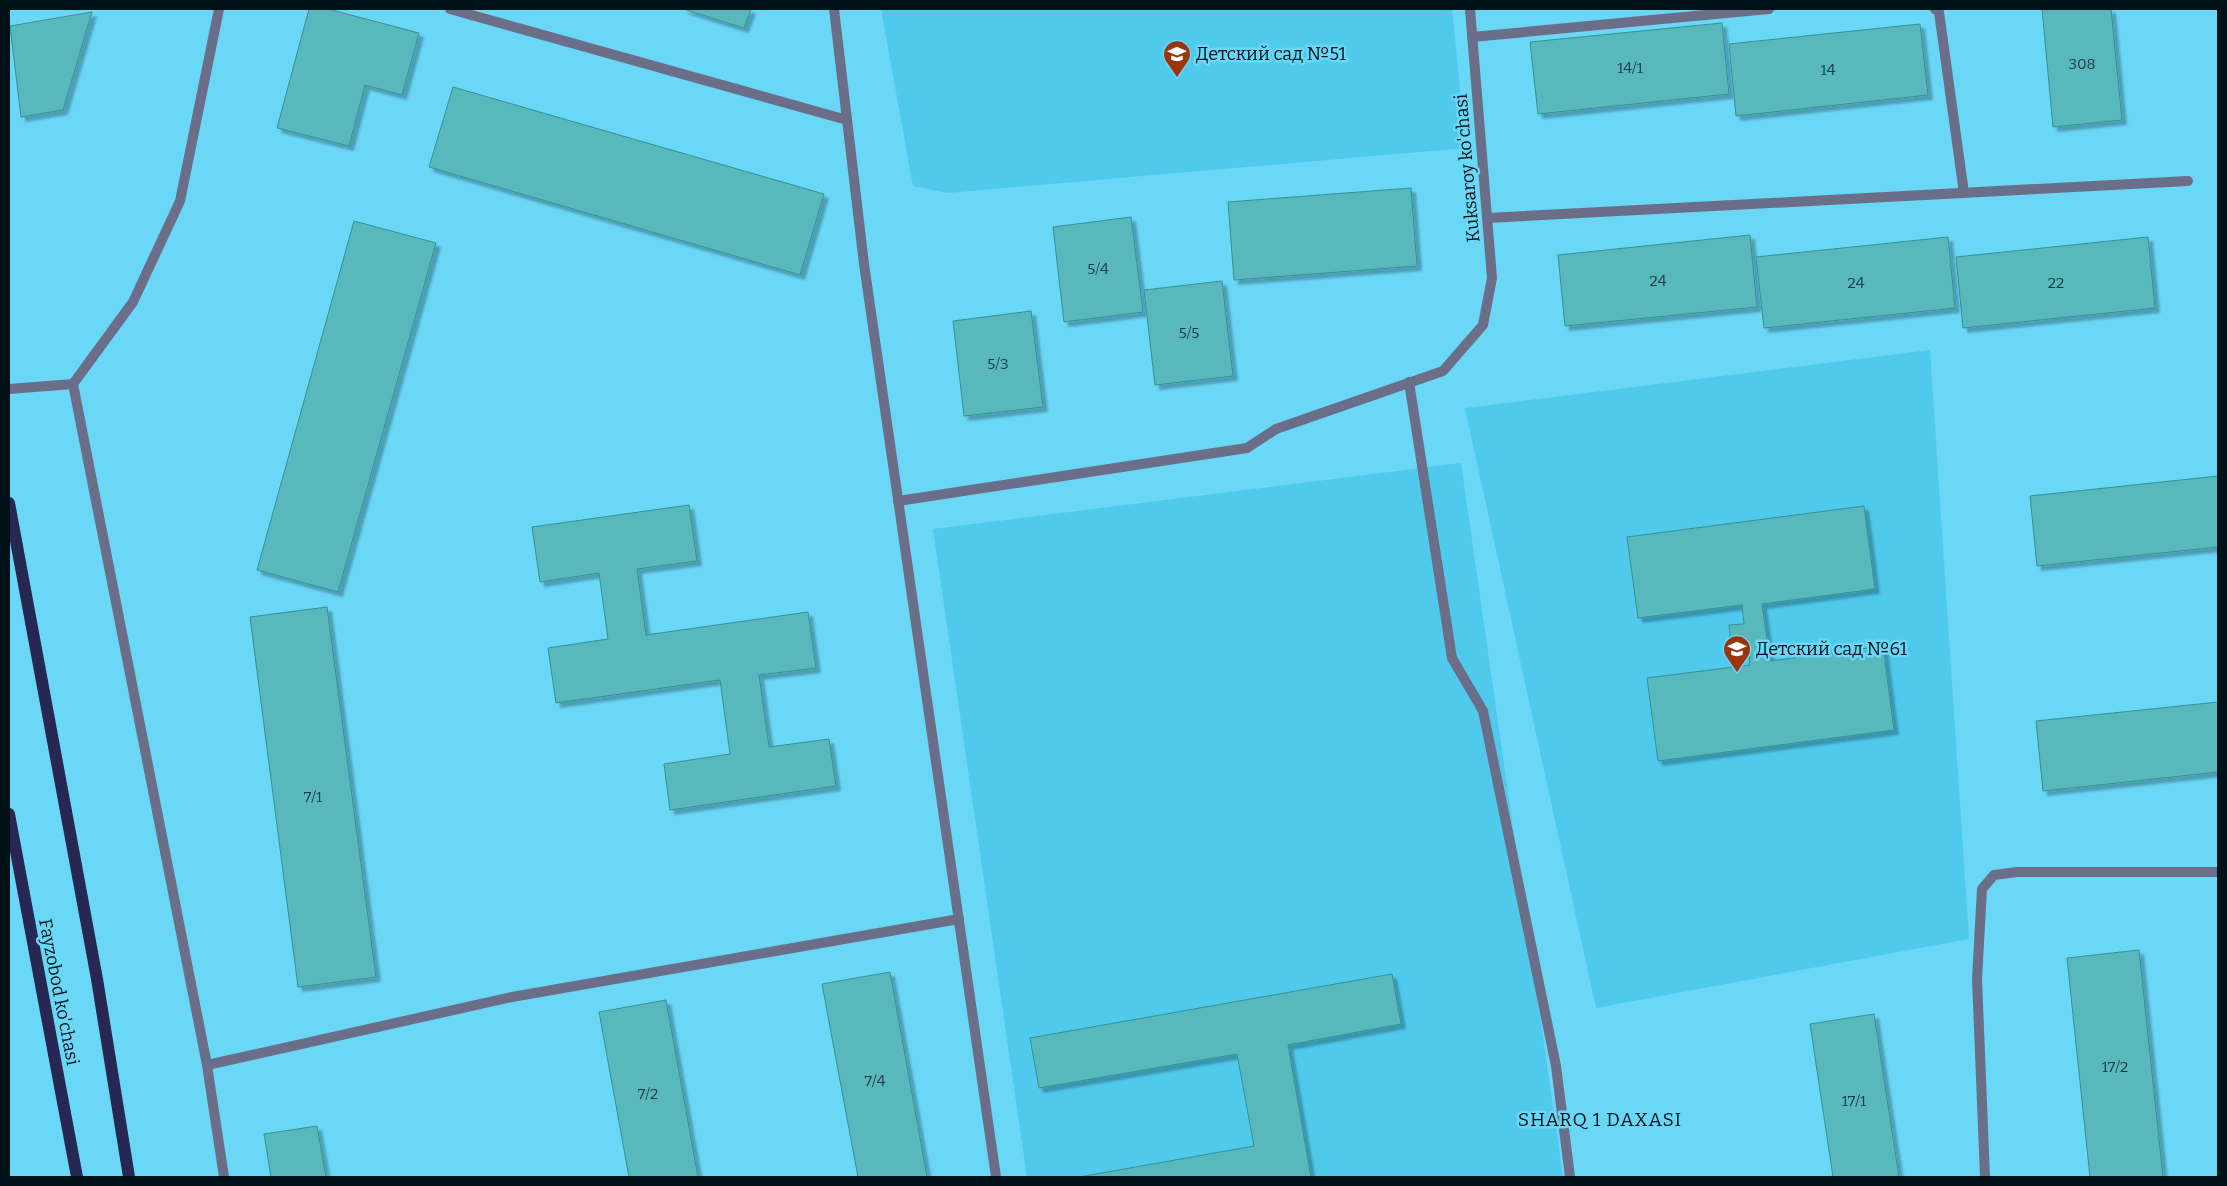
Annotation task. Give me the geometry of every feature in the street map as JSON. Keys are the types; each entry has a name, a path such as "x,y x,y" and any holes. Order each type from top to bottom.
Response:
{"main road":[{"path":"9,504 97,979 130,1177"},
{"name":"Fayzobod ko'chasi","path":"9,814 77,1177"}],"street":[{"path":"219,9 180,201 133,302 73,384 206,1064 224,1177"},
{"path":"450,9 847,120"},
{"path":"834,9 864,264 996,1177"},
{"name":"Kuksaroy ko'chasi","path":"1409,382 1443,370 1483,325 1492,278 1470,9"},
{"path":"1472,37 1769,9"},
{"path":"1935,9 1939,12 1964,193"},
{"path":"1488,218 2188,181"},
{"path":"898,501 1247,448 1276,429 1409,382 1452,658 1483,711 1556,1066 1570,1177"},
{"path":"9,389 73,384"},
{"path":"1985,1177 1977,979 1982,889 1994,875 2017,872 2218,872"},
{"path":"206,1064 512,997 959,919"}],"shaded area":[{"name":"Детский сад №51","path":"881,9 1452,9 1466,148 948,193 913,186"},
{"name":"Детский сад №61","path":"1930,350 1969,939 1596,1008 1465,408"},
{"path":"1461,463 1563,1177 1027,1177 933,529"}],"building":[{"path":"309,9 328,9 419,33 402,95 365,85 349,146 277,128"},
{"path":"683,9 751,9 744,28"},
{"path":"2042,9 2111,9 2122,120 2053,127"},
{"path":"92,12 63,110 21,117 10,26"},
{"path":"1722,23 1729,94 1538,114 1530,42"},
{"path":"1920,24 1928,95 1736,116 1729,44"},
{"path":"453,87 824,194 800,275 429,167"},
{"path":"1411,188 1417,266 1234,280 1228,202"},
{"path":"1131,217 1143,312 1064,322 1053,227"},
{"path":"354,221 436,243 338,592 257,570"},
{"path":"1750,235 1757,307 1565,326 1558,255"},
{"path":"1948,237 1955,308 1764,328 1756,257"},
{"path":"2148,237 2155,308 1963,328 1956,257"},
{"path":"1222,281 1233,376 1155,385 1144,290"},
{"path":"1031,311 1043,407 964,416 953,321"},
{"path":"2218,476 2218,547 2037,566 2030,496"},
{"path":"689,505 697,561 637,569 646,635 808,612 816,668 759,675 769,747 829,739 836,786 670,810 664,764 730,754 720,680 556,703 548,648 608,639 599,573 540,582 532,527"},
{"path":"1864,506 1875,589 1762,604 1770,661 1883,646 1894,730 1658,761 1647,678 1750,665 1749,652 1732,654 1729,625 1744,624 1742,605 1638,618 1627,537"},
{"path":"327,607 376,977 298,987 250,617"},
{"path":"2218,702 2218,772 2043,791 2036,721"},
{"path":"2139,950 2163,1177 2090,1177 2067,958"},
{"path":"890,972 927,1177 858,1177 822,984"},
{"path":"1392,974 1401,1024 1288,1045 1311,1177 1079,1177 1254,1146 1237,1054 1039,1088 1030,1038"},
{"path":"666,1000 698,1177 629,1177 599,1012"},
{"path":"1874,1014 1899,1177 1833,1177 1810,1024"},
{"path":"317,1126 326,1177 271,1177 264,1134"}],"place":[{"name":"Детский сад №51","path":"1177,78"},
{"name":"Детский сад №61","path":"1737,673"}],"district":[{"name":"SHARQ 1 DAXASI","path":"1600,1119"}]}
